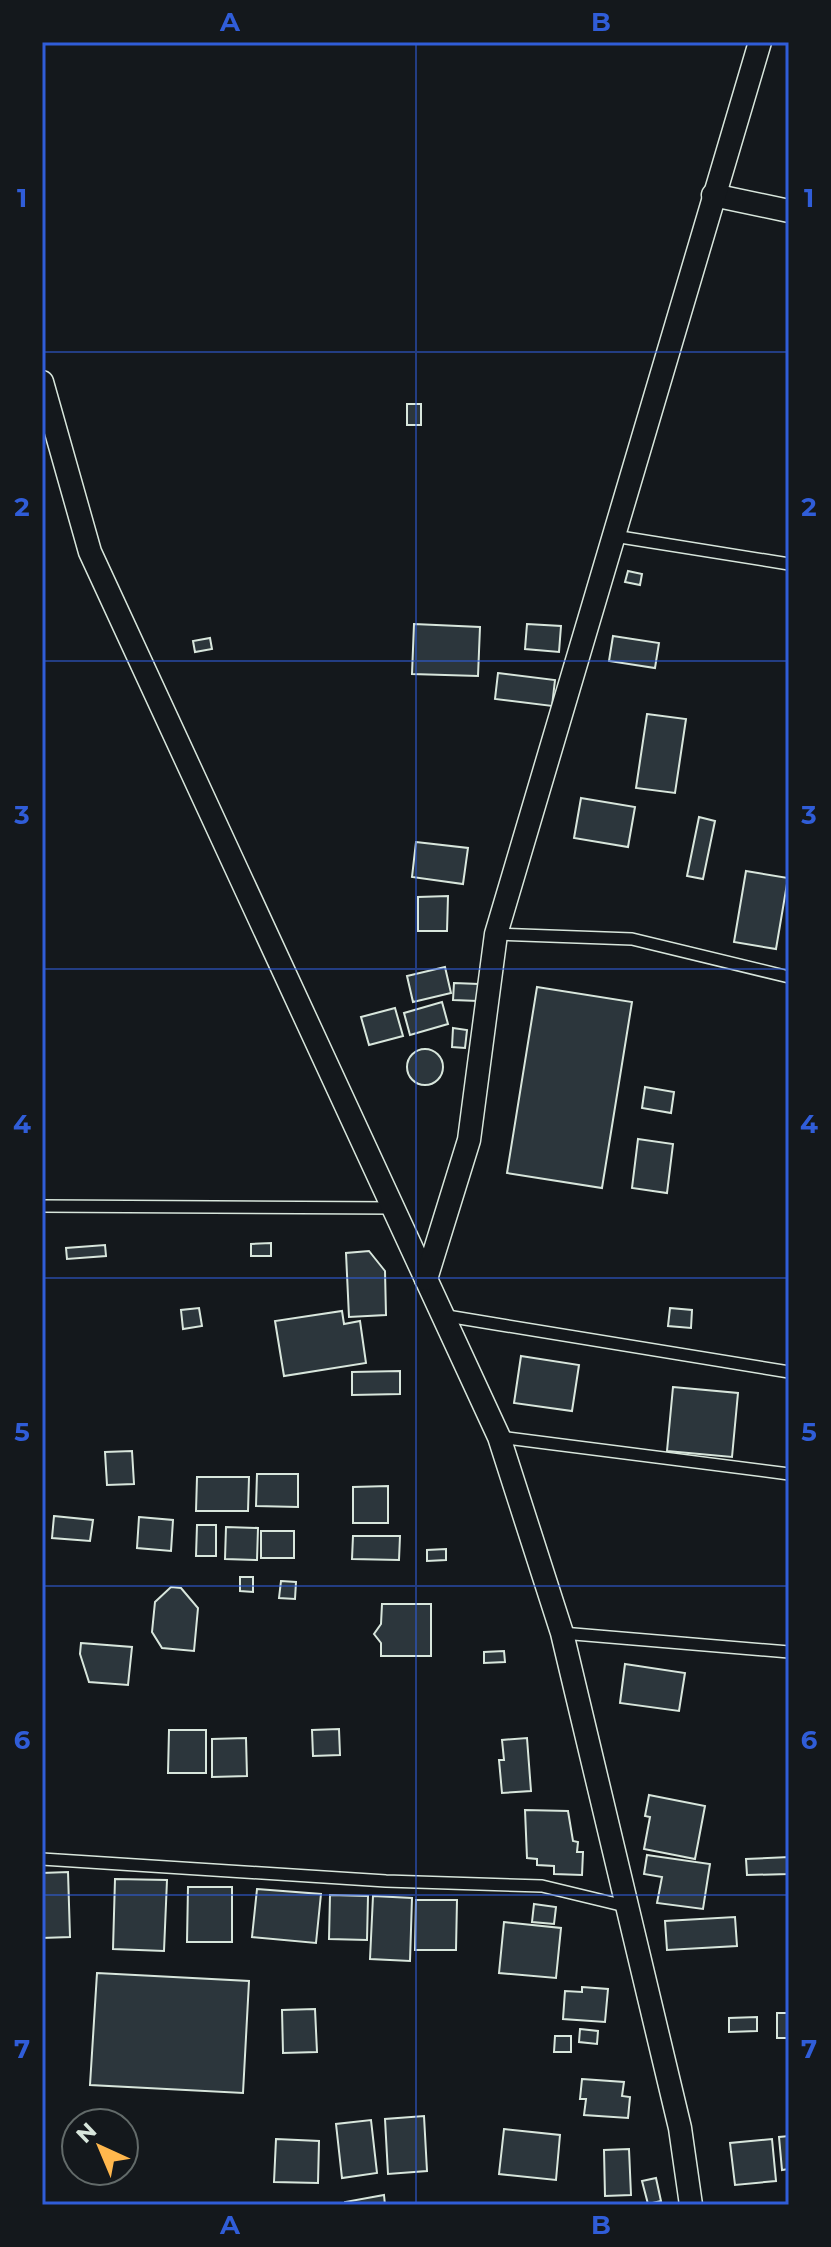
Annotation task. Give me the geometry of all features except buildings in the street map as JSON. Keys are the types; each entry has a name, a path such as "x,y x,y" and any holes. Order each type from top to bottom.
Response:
{"street":[{"path":"426,1279 469,1140 496,934 760,42"},
{"path":"713,195 789,211"},
{"path":"42,382 90,552 499,1437 562,1633 680,2128 691,2205"}],"lane":[{"path":"614,536 789,564"},
{"path":"496,934 632,939 789,977"},
{"path":"42,1206 394,1208"},
{"path":"440,1315 789,1372"},
{"path":"499,1437 789,1474"},
{"path":"562,1633 789,1652"},
{"path":"42,1859 386,1881 542,1886 625,1906"}]}
